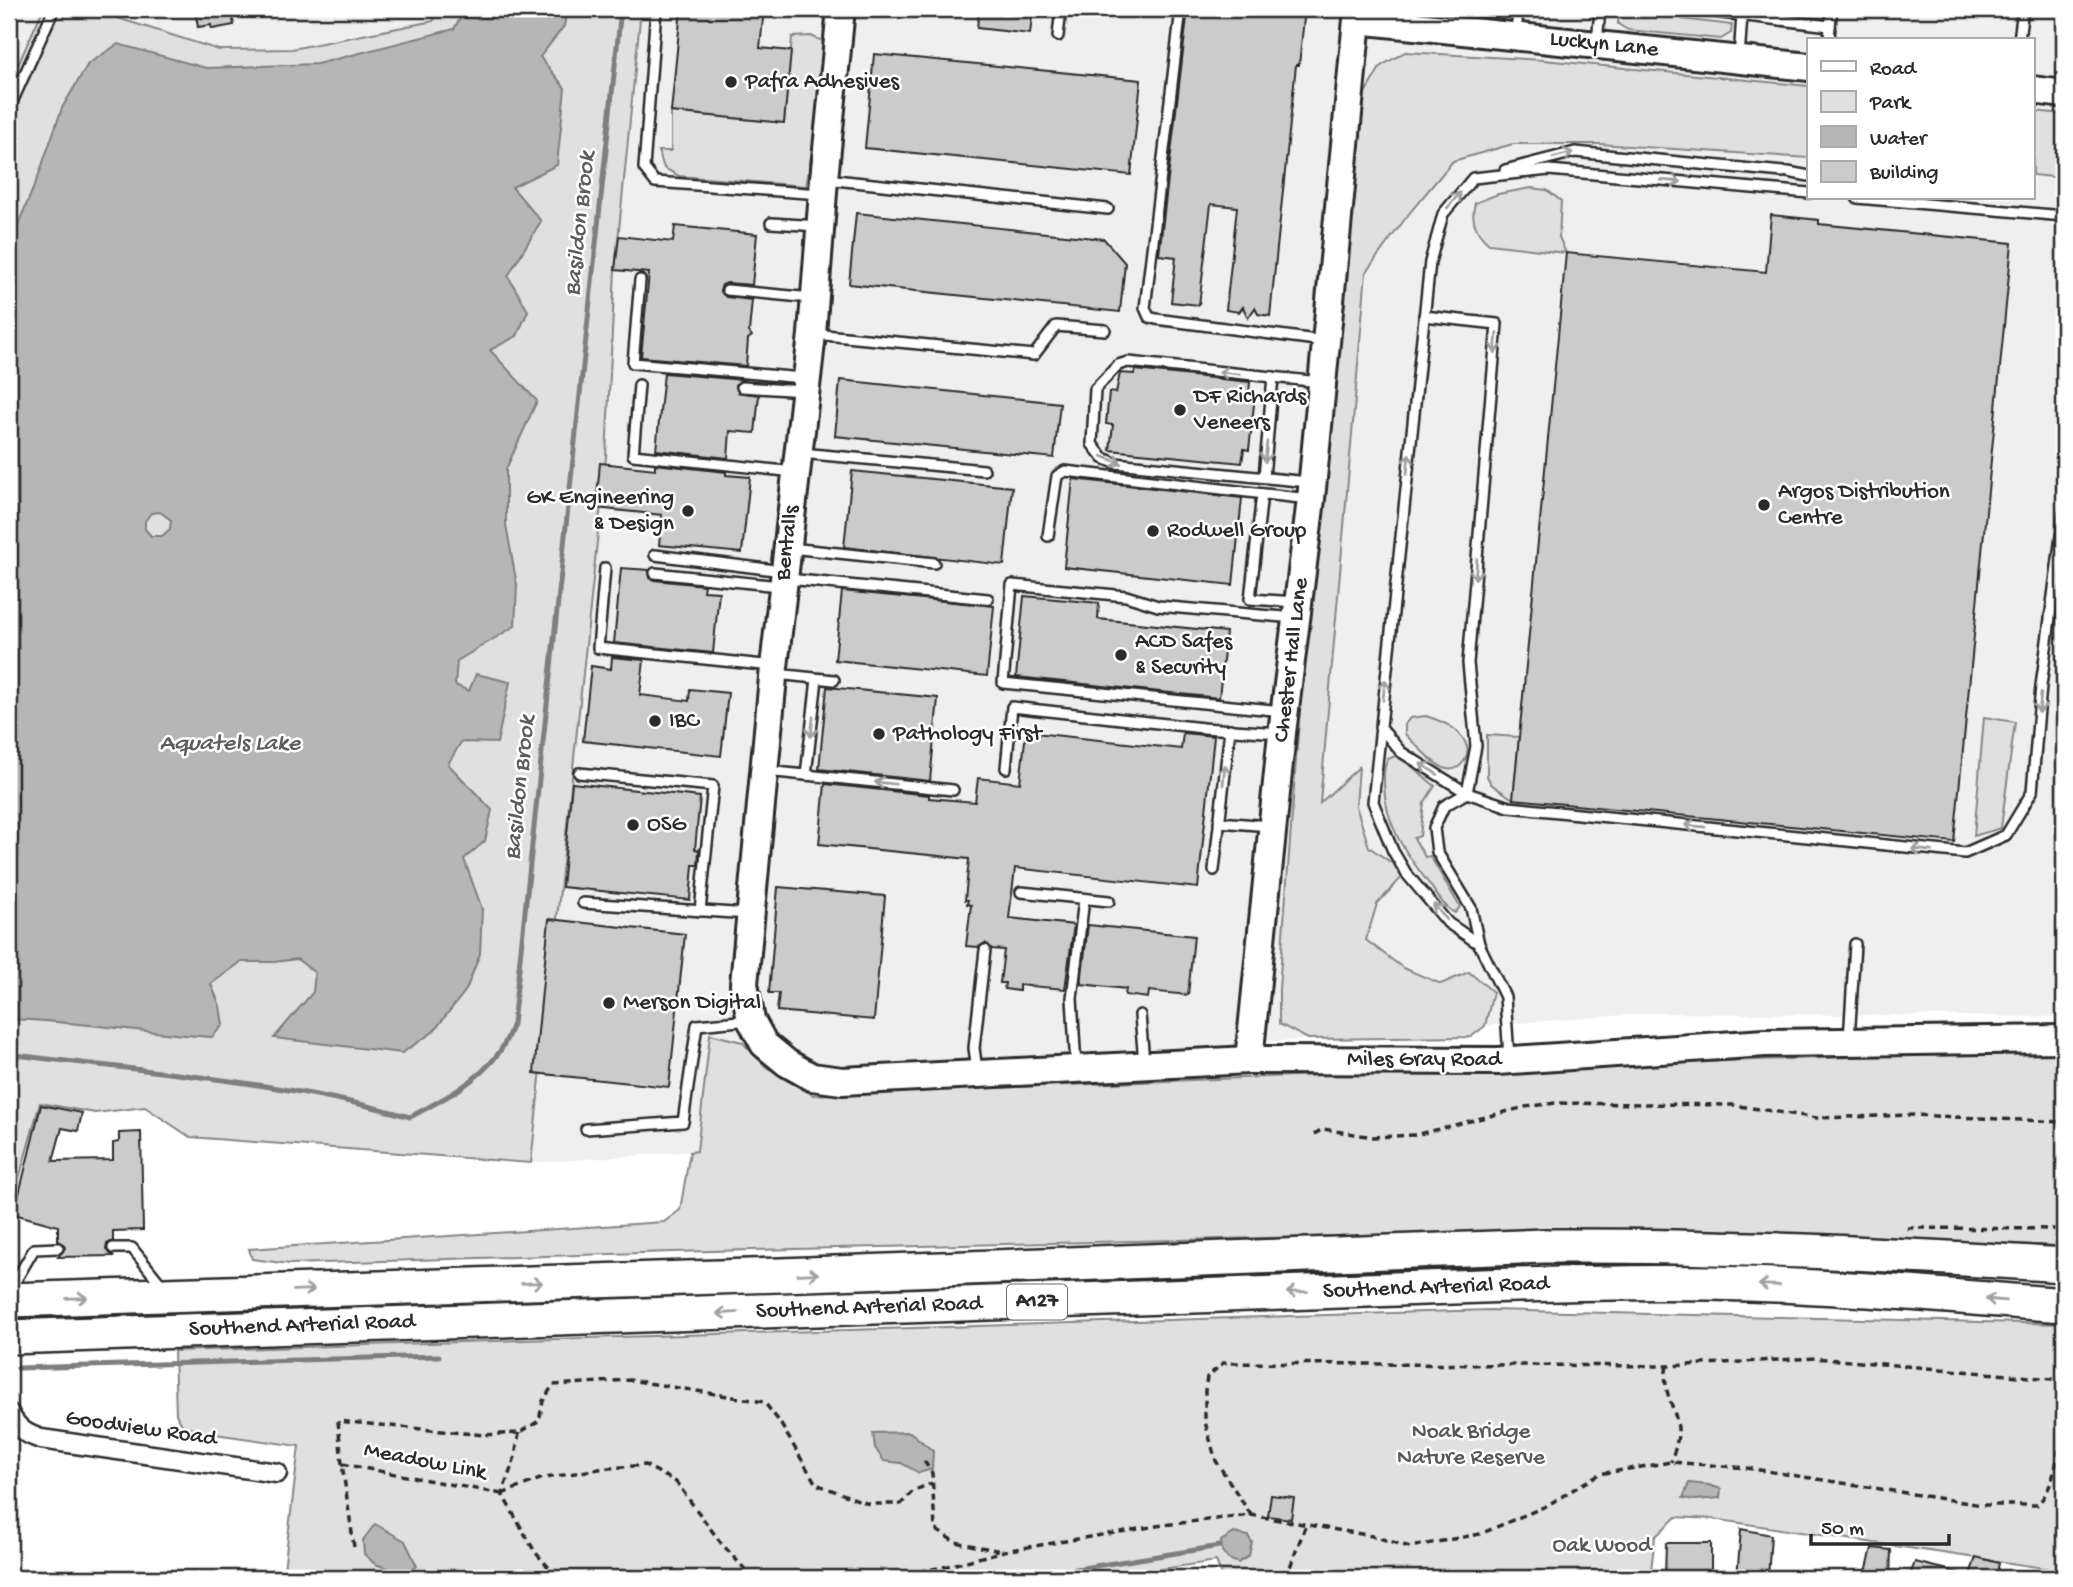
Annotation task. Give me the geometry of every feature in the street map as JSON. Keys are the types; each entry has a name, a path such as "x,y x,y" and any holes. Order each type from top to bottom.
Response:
{"highway":[{"name":"Southend Arterial Road","path":"9,1300 781,1275 1545,1246 1671,1245 1822,1250 2064,1265"},
{"name":"Southend Arterial Road","path":"9,1337 1592,1284 1709,1283 1804,1286 2064,1305"}],"street":[{"name":"Bentalls","path":"787,1063 764,1044 751,1020 744,985 774,670 813,334 841,9"},
{"name":"Chester Hall Lane","path":"1249,1060 1283,722 1312,490 1357,14"},
{"name":"Luckyn Lane","path":"1357,14 1516,36 1807,67"},
{"path":"2035,90 2064,94"},
{"name":"Miles Gray Road","path":"787,1063 812,1077 842,1081 1249,1060 1509,1060 1765,1043 2064,1039"},
{"name":"Goodview Road","path":"9,1413 15,1425 26,1434 41,1439 276,1473"}],"lane":[{"path":"9,109 54,9"},
{"path":"656,9 643,169 655,182 824,187 1108,209"},
{"path":"1058,36 1061,9"},
{"path":"1181,9 1145,308 1149,317 1156,319 1325,342"},
{"path":"1516,36 1518,9"},
{"path":"1597,45 1600,9"},
{"path":"1829,38 1832,9"},
{"path":"2019,38 2023,9"},
{"path":"1696,10 1830,26"},
{"path":"1739,60 1742,15"},
{"path":"1479,944 1448,923 1406,873 1393,851 1373,802 1430,262 1443,214 1473,178 1574,152 1807,176"},
{"path":"1473,178 1549,170 1807,193"},
{"path":"1884,200 2064,216"},
{"path":"1894,200 1898,201"},
{"path":"771,223 821,227"},
{"path":"640,280 633,363 807,384"},
{"path":"726,290 815,298"},
{"path":"1424,316 1497,324 1468,663 1476,746 1467,793 1444,806 1434,828 1437,852 1471,908 1479,944 1505,997 1509,1060"},
{"path":"813,334 1034,355 1056,326 1105,330"},
{"path":"1312,490 1264,477 1115,463 1103,458 1092,444 1095,389 1118,365 1128,362 1322,382"},
{"path":"1264,477 1273,377"},
{"path":"742,387 807,384"},
{"path":"639,385 633,455 984,470"},
{"path":"1048,537 1057,476 1065,471 1262,494 1312,490"},
{"path":"1262,494 1251,599 1298,610"},
{"path":"1380,727 1401,752 1467,793 1509,807 1965,853 2006,835 2032,792 2041,686 2064,514"},
{"path":"654,555 988,599"},
{"path":"655,573 785,571 934,563"},
{"path":"605,568 598,648 834,680"},
{"path":"1283,722 1003,683 1012,585 1126,596 1158,606 1298,610"},
{"path":"806,775 817,678"},
{"path":"1006,768 1012,707 1230,729 1283,722"},
{"path":"1213,870 1230,729"},
{"path":"764,771 953,790"},
{"path":"579,773 713,786 701,911"},
{"path":"1219,822 1274,827"},
{"path":"1021,892 1110,901"},
{"path":"1076,1069 1072,998 1084,899"},
{"path":"583,903 751,914"},
{"path":"1849,1042 1855,944"},
{"path":"977,1074 974,1048 985,950"},
{"path":"1140,1015 1144,1065"},
{"path":"586,1129 683,1122 697,1025 751,1020"},
{"path":"9,1292 34,1249 58,1248"},
{"path":"113,1248 132,1248 169,1294"}],"path":[{"path":"1314,1134 1323,1129 1373,1137 1415,1135 1525,1107 1555,1103 1732,1105 1817,1118 1914,1115 2064,1122"},
{"path":"1251,1516 1216,1461 1205,1422 1207,1377 1223,1363 1667,1366 1815,1358 2064,1380"},
{"path":"1667,1366 1664,1380 1678,1427 1678,1440 1671,1462"},
{"path":"354,1547 338,1421 484,1435 519,1433 539,1421 543,1401 553,1385 630,1380 764,1402 779,1421 816,1484 869,1504 901,1504 913,1491 932,1483"},
{"path":"884,1578 948,1566 1003,1551 1163,1525 1251,1516 1372,1536 1410,1547 1480,1534 1546,1506 1599,1474 1671,1462 1747,1468 1982,1506 2037,1505 2046,1496 2059,1450 2064,1414"},
{"path":"519,1433 502,1494 535,1552 558,1578"},
{"path":"923,1461 932,1473 935,1529 955,1542 1003,1551"},
{"name":"Meadow Link","path":"342,1464 502,1494"},
{"path":"502,1494 540,1479 599,1469 645,1465 676,1482 721,1543 754,1578"},
{"path":"1286,1578 1305,1527"}],"shaded area":[{"path":"9,9 43,9 9,85"},
{"path":"90,9 441,9 433,21 303,48 219,50"},
{"path":"641,9 2064,9 2064,1017 1654,1013 842,1074 787,1063 766,1067 742,1042 711,1034 697,1151 531,1163 606,457 615,270"}],"green space":[{"name":"Aquatels Lake","path":"43,9 89,9 219,50 292,49 433,21 442,9 641,9 615,270 606,457 531,1163 190,1137 145,1107 95,1113 40,1103 9,1215 9,85"},
{"path":"1619,9 1682,9 1682,19 1732,25 1731,33 1721,39 1628,30 1618,24"},
{"path":"811,36 825,42 825,75 806,186 679,176 664,168 658,151 671,151 671,112 784,123 792,37"},
{"path":"1405,52 1543,60 1807,86 1807,158 1599,144 1513,144 1453,161 1411,211 1366,272 1320,803 1359,767 1356,806 1369,847 1406,873 1377,904 1366,940 1403,968 1441,984 1469,972 1493,992 1485,1026 1471,1037 1308,1039 1279,1024 1279,989 1301,693 1365,93 1381,66"},
{"path":"2035,111 2064,114 2064,178 2035,175"},
{"path":"1531,188 1547,190 1561,201 1559,237 1566,253 1489,244 1478,231 1473,215 1475,203 1498,194"},
{"path":"1426,716 1449,726 1463,738 1467,748 1466,758 1457,768 1447,769 1436,764 1405,734 1405,724 1410,718"},
{"path":"1984,717 2015,722 2001,828 1974,836"},
{"path":"1487,735 1519,737 1513,799 1491,784 1487,776"},
{"path":"1395,756 1403,759 1435,786 1424,803 1420,836 1414,838 1425,857 1430,856 1460,907 1455,913 1447,908 1413,862 1398,838 1388,813 1385,800 1385,765 1388,759"},
{"path":"710,1034 742,1042 766,1067 813,1095 2064,1050 2064,1246 1596,1230 290,1264 252,1259 249,1249 664,1222 680,1210 690,1152 697,1151"},
{"name":"Noak Bridge Nature Reserve","path":"1490,1310 2064,1324 2064,1571 1713,1519 1676,1517 1655,1537 1650,1578 1223,1578 1216,1561 1101,1578 283,1578 299,1446 201,1432 182,1425 176,1414 174,1351"}],"water":[{"name":"Aquatels Lake","path":"465,9 567,9 564,26 540,57 565,88 557,165 512,187 541,221 508,276 528,311 517,336 490,350 537,401 506,469 506,525 517,585 515,626 457,661 455,685 469,691 476,674 510,682 497,743 461,742 448,764 492,810 485,841 464,859 482,909 480,954 466,990 433,1032 402,1053 274,1038 313,992 315,973 297,959 241,962 211,984 220,1006 223,1025 212,1037 9,1019 9,246 38,177 62,108 88,64 118,44 206,68 317,64 454,29","holes":["160,512 171,520 170,529 162,536 151,536 145,529 145,521 151,513"]},
{"path":"910,1432 933,1451 932,1469 919,1473 901,1463 884,1461 875,1448 873,1433"},
{"path":"1689,1483 1721,1489 1720,1498 1683,1498"},
{"path":"375,1524 405,1541 417,1566 405,1574 375,1564 364,1554 363,1540"},
{"path":"1234,1533 1248,1536 1252,1542 1249,1556 1238,1563 1228,1559 1222,1551 1221,1541"}],"building":[{"path":"195,9 231,9 234,25 212,29 211,25 198,27"},
{"name":"Pafra Adhesives","path":"681,9 764,9 760,48 791,51 784,123 671,112"},
{"path":"979,9 1033,9 1030,34 977,28"},
{"path":"1188,9 1305,9 1299,65 1296,65 1270,316 1258,314 1255,308 1248,318 1243,307 1239,312 1226,310 1237,207 1211,204 1199,305 1171,302 1176,257 1159,255"},
{"path":"874,54 1141,80 1131,175 865,148"},
{"path":"856,213 1104,239 1125,263 1120,312 849,284"},
{"name":"Argos Distribution Centre","path":"1771,215 1819,220 1819,224 2012,243 1954,842 1513,799 1566,253 1766,272"},
{"path":"675,226 757,234 752,285 727,283 722,285 720,290 726,297 752,300 749,332 752,336 748,339 746,366 641,357 649,273 615,270 619,236 673,242"},
{"name":"DF Richards Veneers","path":"1135,370 1250,382 1249,394 1255,395 1249,450 1244,449 1242,463 1110,450 1113,425 1106,424 1109,392 1116,393 1120,373 1134,374"},
{"path":"664,373 744,380 736,384 738,392 759,395 755,433 730,431 728,458 656,450"},
{"path":"840,380 1060,403 1054,458 835,436"},
{"name":"GK Engineering & Design","path":"600,463 655,469 655,464 750,477 742,553 659,545 662,515 596,508"},
{"path":"852,471 1012,487 1004,565 844,547"},
{"name":"Rodwell Group","path":"1073,479 1242,498 1233,585 1064,567"},
{"path":"621,568 649,570 650,578 654,580 704,585 703,591 719,592 713,653 614,643"},
{"path":"842,591 994,606 987,676 835,660"},
{"name":"ACD Safes & Security","path":"1024,596 1099,603 1098,619 1226,632 1219,698 1016,677"},
{"name":"IBC","path":"612,657 644,660 640,695 689,701 690,689 728,693 721,756 583,741 591,666 611,669"},
{"name":"Pathology First","path":"827,687 938,698 930,781 819,769"},
{"path":"1026,732 1181,749 1183,733 1214,736 1198,888 1015,868 1009,918 1074,925 1065,989 1019,985 1019,991 1004,989 1005,983 1000,983 1004,950 992,949 985,943 979,947 966,946 971,905 965,900 969,859 819,844 825,784 975,802 978,778 1020,783"},
{"name":"OSG","path":"572,783 700,797 695,849 699,850 698,865 693,865 690,900 562,887"},
{"path":"778,887 885,896 874,1020 777,1011 779,993 769,993"},
{"name":"Merson Digital","path":"549,919 685,934 669,1087 534,1073"},
{"path":"1088,925 1194,936 1188,995 1149,991 1148,998 1125,995 1126,989 1081,984"},
{"path":"41,1105 82,1113 78,1131 62,1128 53,1161 113,1160 113,1143 119,1142 119,1133 141,1132 143,1230 113,1231 113,1241 107,1244 106,1249 113,1256 58,1257 65,1248 58,1241 58,1226 14,1214"},
{"path":"1271,1495 1294,1498 1291,1519 1268,1516"},
{"path":"1741,1529 1771,1535 1768,1578 1737,1578"},
{"path":"1666,1543 1711,1543 1711,1578 1665,1578"},
{"path":"1872,1548 1891,1550 1890,1578 1866,1572"},
{"path":"1976,1557 1999,1563 1996,1578 1969,1578"},
{"path":"1915,1562 1960,1573 1960,1578 1909,1578"}],"waterway":[{"name":"Basildon Brook","path":"9,1054 211,1078 311,1094 410,1117 469,1082 503,1047 513,1024 621,9"},
{"path":"18,1368 439,1356"},
{"path":"1020,1578 1220,1546"}],"place":[{"name":"Pafra Adhesives","path":"731,82"},
{"name":"DF Richards Veneers","path":"1180,410"},
{"name":"Argos Distribution Centre","path":"1764,505"},
{"name":"GK Engineering & Design","path":"688,511"},
{"name":"Rodwell Group","path":"1153,531"},
{"name":"ACD Safes & Security","path":"1121,655"},
{"name":"IBC","path":"655,721"},
{"name":"Pathology First","path":"879,734"},
{"name":"OSG","path":"633,825"},
{"name":"Merson Digital","path":"609,1003"}],"park label":[{"name":"Oak Wood","path":"1602,1546"}]}
